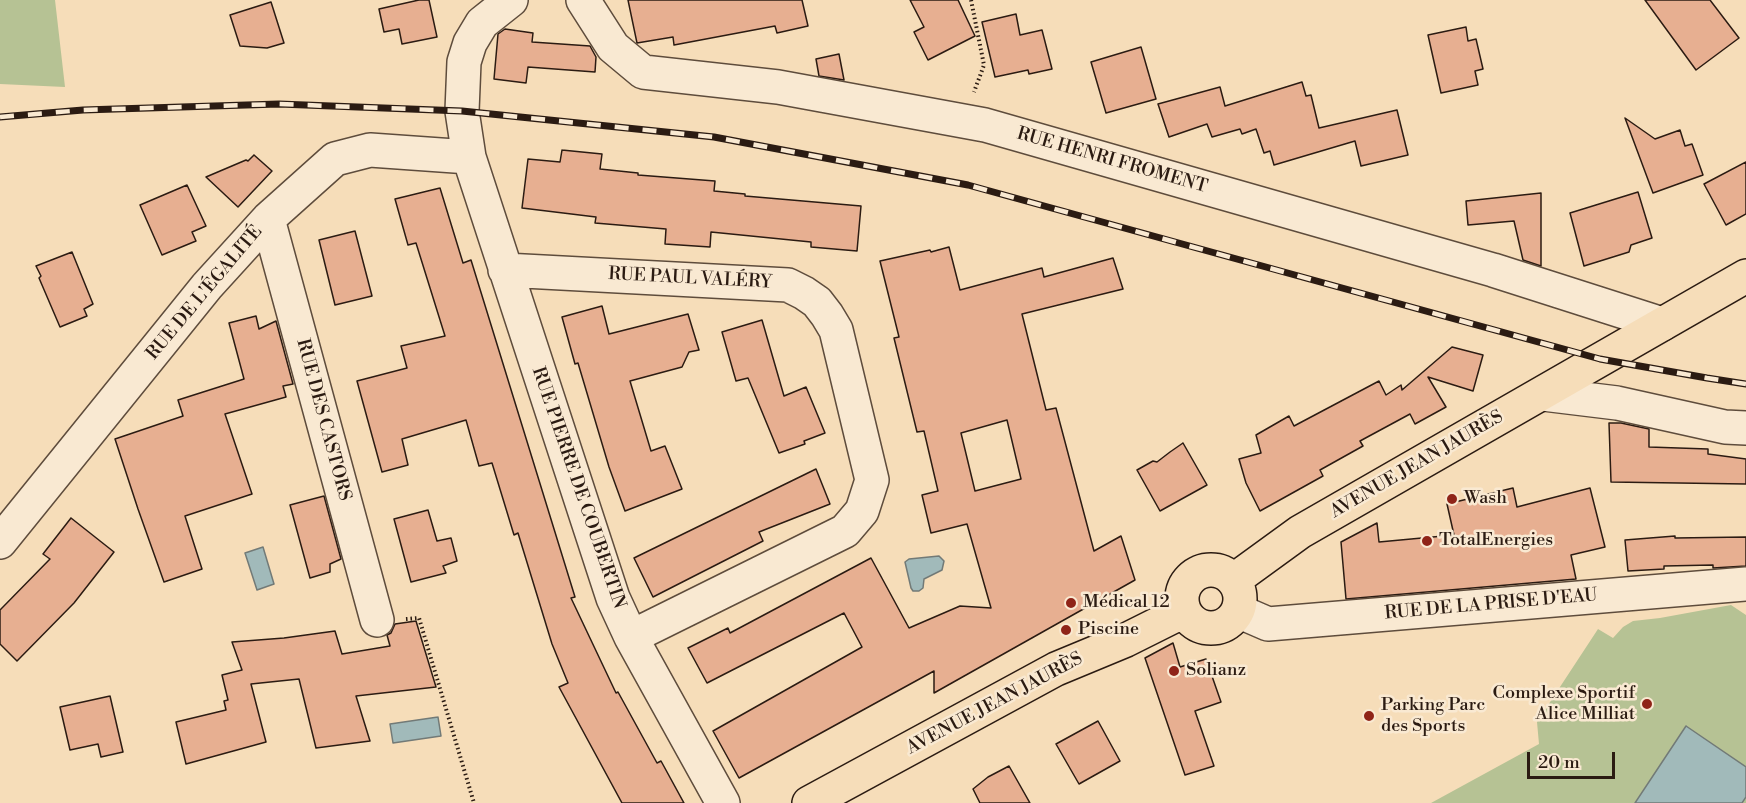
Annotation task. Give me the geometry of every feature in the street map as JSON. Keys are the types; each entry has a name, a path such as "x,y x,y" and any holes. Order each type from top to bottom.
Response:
{"main road":[{"name":"AVENUE JEAN JAURÈS","path":"1236,596 1300,532 1746,276"},
{"path":"1213,569 1225,572 1236,596 1232,620 1222,626 1211,628 1200,626 1191,620 1184,611 1181,599 1184,587 1191,577 1201,570 1213,569"},
{"name":"AVENUE JEAN JAURÈS","path":"809,803 1056,669 1126,640 1184,611"}],"street":[{"name":"RUE PIERRE DE COUBERTIN","path":"511,0 482,23 470,43 464,62 462,111 469,158 613,598 723,803"},
{"name":"RUE HENRI FROMENT","path":"583,0 613,47 643,72 778,87 963,120 1482,267 1662,324"},
{"name":"RUE DE L'ÉGALITÉ","path":"0,542 207,286 268,219 335,159 370,150 469,158"},
{"name":"RUE DES CASTORS","path":"268,219 377,620"},
{"name":"RUE PAUL VALÉRY","path":"505,270 788,285 817,302 836,330 872,480 862,511 845,531 632,637"},
{"path":"1543,394 1617,403 1725,426 1746,428"},
{"name":"RUE DE LA PRISE D'EAU","path":"1236,596 1268,624 1746,584"}],"path":[{"path":"963,120 984,64 971,0"},
{"path":"419,618 474,803"}],"green space":[{"path":"0,0 55,0 65,87 0,84"},
{"name":"Complexe Sportif Alice Milliat","path":"1731,605 1746,615 1746,803 1431,803 1539,744 1537,722 1598,629 1613,638 1623,627 1633,621"}],"water":[{"path":"263,547 274,584 257,590 245,553"},
{"path":"939,556 944,561 942,570 924,579 923,588 919,591 913,591 905,562 909,559"},
{"path":"438,717 441,736 393,743 390,724"},
{"path":"1686,726 1746,767 1746,797 1742,803 1635,803"}],"building":[{"path":"429,0 437,37 402,44 399,29 384,32 379,9"},
{"path":"628,0 802,0 808,26 777,33 775,26 674,45 673,37 637,43"},
{"path":"910,0 958,0 975,36 928,60 914,32 924,27"},
{"path":"1645,0 1710,0 1739,38 1696,70"},
{"path":"271,2 284,43 267,48 240,46 230,15"},
{"path":"1016,14 1020,35 1042,30 1052,69 1029,74 1028,70 995,77 982,22"},
{"path":"1466,27 1468,41 1476,39 1483,69 1475,71 1478,85 1441,93 1428,35"},
{"path":"505,29 533,33 532,42 590,46 596,57 595,72 528,67 526,83 494,79 498,34"},
{"path":"1141,47 1156,99 1106,113 1091,62"},
{"path":"839,54 844,80 819,76 816,59"},
{"path":"1302,82 1306,96 1311,95 1319,128 1397,110 1408,155 1361,166 1355,141 1274,165 1270,151 1264,153 1256,129 1242,134 1240,129 1212,137 1207,124 1169,137 1158,104 1220,87 1225,106"},
{"path":"1625,118 1655,139 1680,130 1685,146 1692,144 1703,175 1653,193"},
{"path":"562,150 602,154 600,169 638,173 638,175 715,181 714,191 745,194 745,196 861,206 857,251 811,247 811,242 711,232 710,247 665,244 666,229 595,223 596,217 522,208 528,159 560,162"},
{"path":"254,155 272,171 238,207 206,177 248,161"},
{"path":"1746,162 1746,214 1726,225 1704,184"},
{"path":"187,185 206,226 192,232 196,241 162,255 140,205"},
{"path":"440,188 463,263 471,260 575,597 571,598 616,693 618,692 657,763 661,761 684,803 622,803 559,687 568,683 552,644 518,533 514,535 492,463 479,466 466,420 402,439 408,465 382,472 357,381 407,368 401,346 445,336 416,243 408,245 395,199"},
{"path":"1638,192 1652,238 1631,245 1629,252 1584,266 1570,213"},
{"path":"1541,193 1541,266 1523,260 1514,221 1468,225 1466,201"},
{"path":"355,231 372,296 335,305 319,240"},
{"path":"949,247 960,290 1042,268 1044,277 1113,258 1123,289 1022,314 1046,410 1056,408 1094,551 1121,536 1135,580 934,693 934,671 739,778 713,731 862,647 844,613 707,683 688,648 728,628 730,633 871,558 909,628 960,606 991,608 967,524 931,533 922,495 938,491 924,431 917,432 894,338 899,337 880,261 930,250 931,252","holes":["1007,420 1021,479 975,491 961,433"]},
{"path":"72,252 93,304 84,309 87,316 60,327 36,266"},
{"path":"602,306 609,334 688,314 699,350 689,352 682,367 630,381 651,451 665,446 682,489 625,511 609,467 578,363 575,364 562,317"},
{"path":"256,316 259,329 276,321 293,384 283,386 286,397 225,414 252,494 185,516 202,569 164,582 115,439 183,416 178,400 244,379 229,323"},
{"path":"762,320 784,396 806,387 825,433 804,441 805,444 779,453 748,378 736,381 722,332"},
{"path":"1452,347 1483,355 1473,391 1428,377 1446,407 1415,424 1410,414 1360,441 1363,446 1320,470 1323,476 1260,511 1246,483 1239,459 1261,453 1256,435 1289,416 1294,426 1379,381 1386,395 1401,385 1402,390"},
{"path":"1609,423 1649,429 1649,447 1708,449 1708,454 1746,459 1746,484 1611,482"},
{"path":"1183,443 1207,485 1160,511 1137,470 1153,461 1157,462"},
{"path":"816,469 830,504 759,532 763,541 653,597 634,558"},
{"path":"1513,488 1517,507 1590,488 1605,547 1571,555 1576,579 1346,599 1341,542 1377,523 1379,542 1454,535 1447,504"},
{"path":"324,496 341,559 330,564 330,572 310,578 290,505"},
{"path":"428,510 437,541 451,538 457,561 443,566 446,573 411,582 394,519"},
{"path":"71,518 114,552 74,603 17,661 0,644 0,610 50,559 43,554"},
{"path":"1675,536 1675,538 1746,537 1746,566 1713,568 1713,565 1664,566 1664,569 1628,571 1625,540"},
{"path":"416,621 436,687 356,696 370,741 316,748 299,679 251,684 266,742 186,764 176,722 226,710 224,701 228,700 222,675 242,670 232,642 335,631 342,654 390,646 387,635 391,633 395,624"},
{"path":"1173,643 1180,667 1206,659 1221,702 1195,711 1214,766 1185,775 1145,658"},
{"path":"110,696 123,752 101,757 98,744 70,750 60,707"},
{"path":"1098,721 1120,761 1079,784 1056,744"},
{"path":"1009,766 1030,803 980,803 973,789 988,777"}],"railway":[{"path":"0,117 83,110 279,104 462,111 714,137 968,185 1600,359 1746,384"}],"place":[{"name":"Wash","path":"1452,499"},
{"name":"TotalEnergies","path":"1427,541"},
{"name":"Médical 12","path":"1071,603"},
{"name":"Piscine","path":"1066,630"},
{"name":"Solianz","path":"1174,671"},
{"name":"Complexe Sportif Alice Milliat","path":"1647,704"},
{"name":"Parking Parc des Sports","path":"1369,716"}]}
